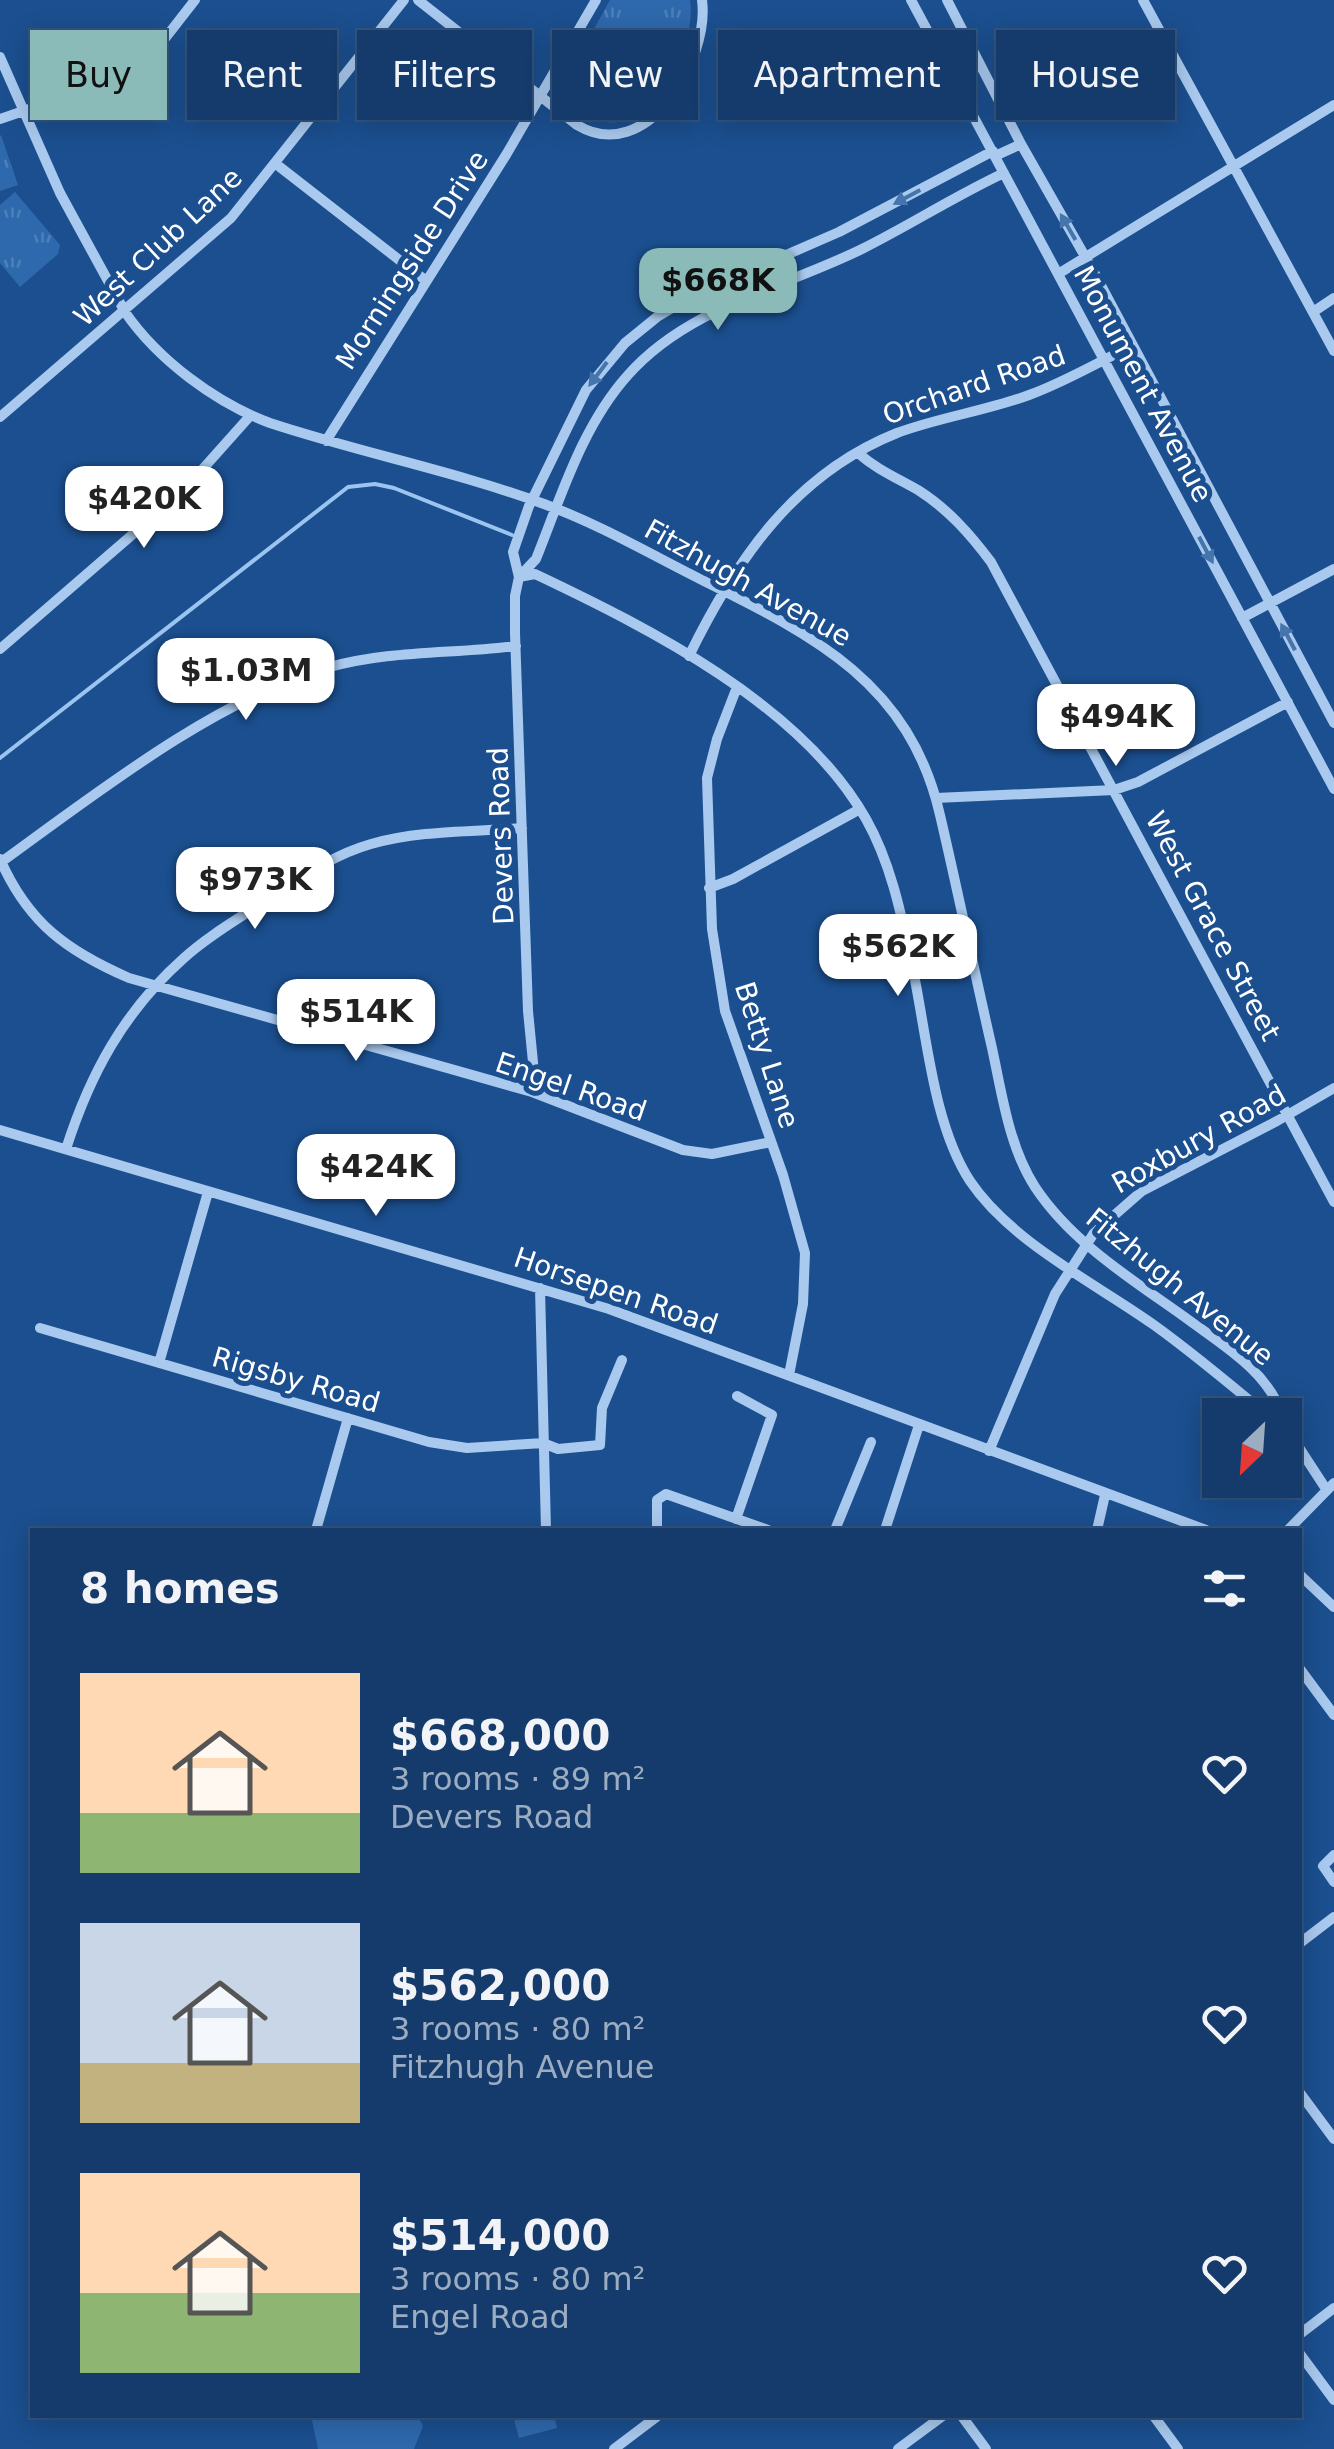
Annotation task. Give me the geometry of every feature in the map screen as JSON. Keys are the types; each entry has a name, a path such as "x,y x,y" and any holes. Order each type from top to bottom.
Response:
{"street":[{"path":"0,119 123,77 156,50 195,0"},
{"name":"West Club Lane","path":"0,417 231,218 404,0"},
{"path":"418,0 577,125 597,135 624,136 640,128 662,108 692,61 703,22 702,0"},
{"name":"Morningside Drive","path":"326,441 540,98 596,0"},
{"name":"Monument Avenue","path":"912,0 1334,789"},
{"name":"Monument Avenue","path":"947,0 1334,723"},
{"path":"1143,0 1334,352"},
{"name":"Fitzhugh Avenue","path":"0,57 60,193 125,312 137,330 181,369 250,416 556,509 812,638 873,686 907,729 936,798 1015,1144 1036,1189 1086,1243 1250,1368 1276,1398"},
{"path":"1058,274 1334,105"},
{"name":"Devers Road","path":"536,1093 528,1011 516,646 515,596 519,576 514,552 532,500 586,390 625,343 656,317 694,295 864,220 994,153 1021,144"},
{"path":"276,164 425,280"},
{"name":"Devers Road","path":"519,576 536,560 594,422 640,361 703,317 860,250 1004,173"},
{"path":"784,256 792,279"},
{"path":"1312,312 1334,298"},
{"name":"Orchard Road","path":"689,656 758,538 785,506 834,466 896,434 1034,394 1132,346"},
{"path":"0,649 184,490 250,416"},
{"name":"West Grace Street","path":"858,453 872,466 940,505 970,534 1004,583 1334,1202"},
{"path":"1242,618 1334,569"},
{"name":"Fitzhugh Avenue","path":"519,576 535,574 689,656 788,725 860,808 882,852 946,1126 961,1165 980,1193 1004,1220 1193,1354 1246,1398"},
{"path":"0,861 203,724 298,677 379,656 516,646"},
{"name":"Betty Lane","path":"737,687 717,738 707,778 710,888 722,998 800,1230 804,1253 803,1304 789,1376"},
{"path":"936,798 1114,790 1138,782 1288,702"},
{"path":"710,888 860,808"},
{"path":"66,1149 99,1062 156,986 185,956 218,932 319,866 352,850 402,836 522,828"},
{"name":"Engel Road","path":"0,861 35,914 71,950 129,978 536,1093 636,1134 699,1153 730,1152 771,1142"},
{"name":"Roxbury Road","path":"989,1451 1038,1330 1070,1268 1110,1216 1142,1191 1334,1088"},
{"name":"Horsepen Road","path":"0,1130 540,1288 660,1327 1200,1528"},
{"path":"159,1363 208,1192"},
{"path":"540,1288 546,1528"},
{"name":"Rigsby Road","path":"40,1328 397,1434 450,1446 486,1448 600,1445 602,1408 622,1360"},
{"path":"736,1518 772,1415 737,1396"},
{"path":"317,1528 348,1418"},
{"path":"886,1528 919,1424"},
{"path":"835,1528 871,1442"},
{"path":"1290,1528 1330,1486 1302,1450"},
{"path":"657,1528 657,1500 666,1494 763,1528"},
{"path":"1097,1528 1105,1495"},
{"path":"1302,1578 1334,1607"},
{"path":"1305,1686 1334,1716"},
{"path":"1334,1855 1323,1866 1334,1882"},
{"path":"1302,1941 1334,1917"},
{"path":"1302,2096 1334,2139"},
{"path":"1302,2332 1334,2308"},
{"path":"1302,2357 1334,2400"},
{"path":"614,2449 655,2418"},
{"path":"898,2449 940,2418"},
{"path":"963,2418 986,2449"},
{"path":"1155,2418 1178,2449"}],"green space":[{"path":"610,0 690,0 688,30 593,30"},
{"path":"0,136 18,185 0,191"},
{"path":"15,192 60,245 58,254 20,287 0,263 0,205"},
{"path":"312,2418 419,2418 423,2426 414,2449 318,2449"},
{"path":"514,2418 555,2418 557,2428 519,2438"}],"waterway":[{"path":"0,758 348,487 375,484 394,488 512,535"}]}
